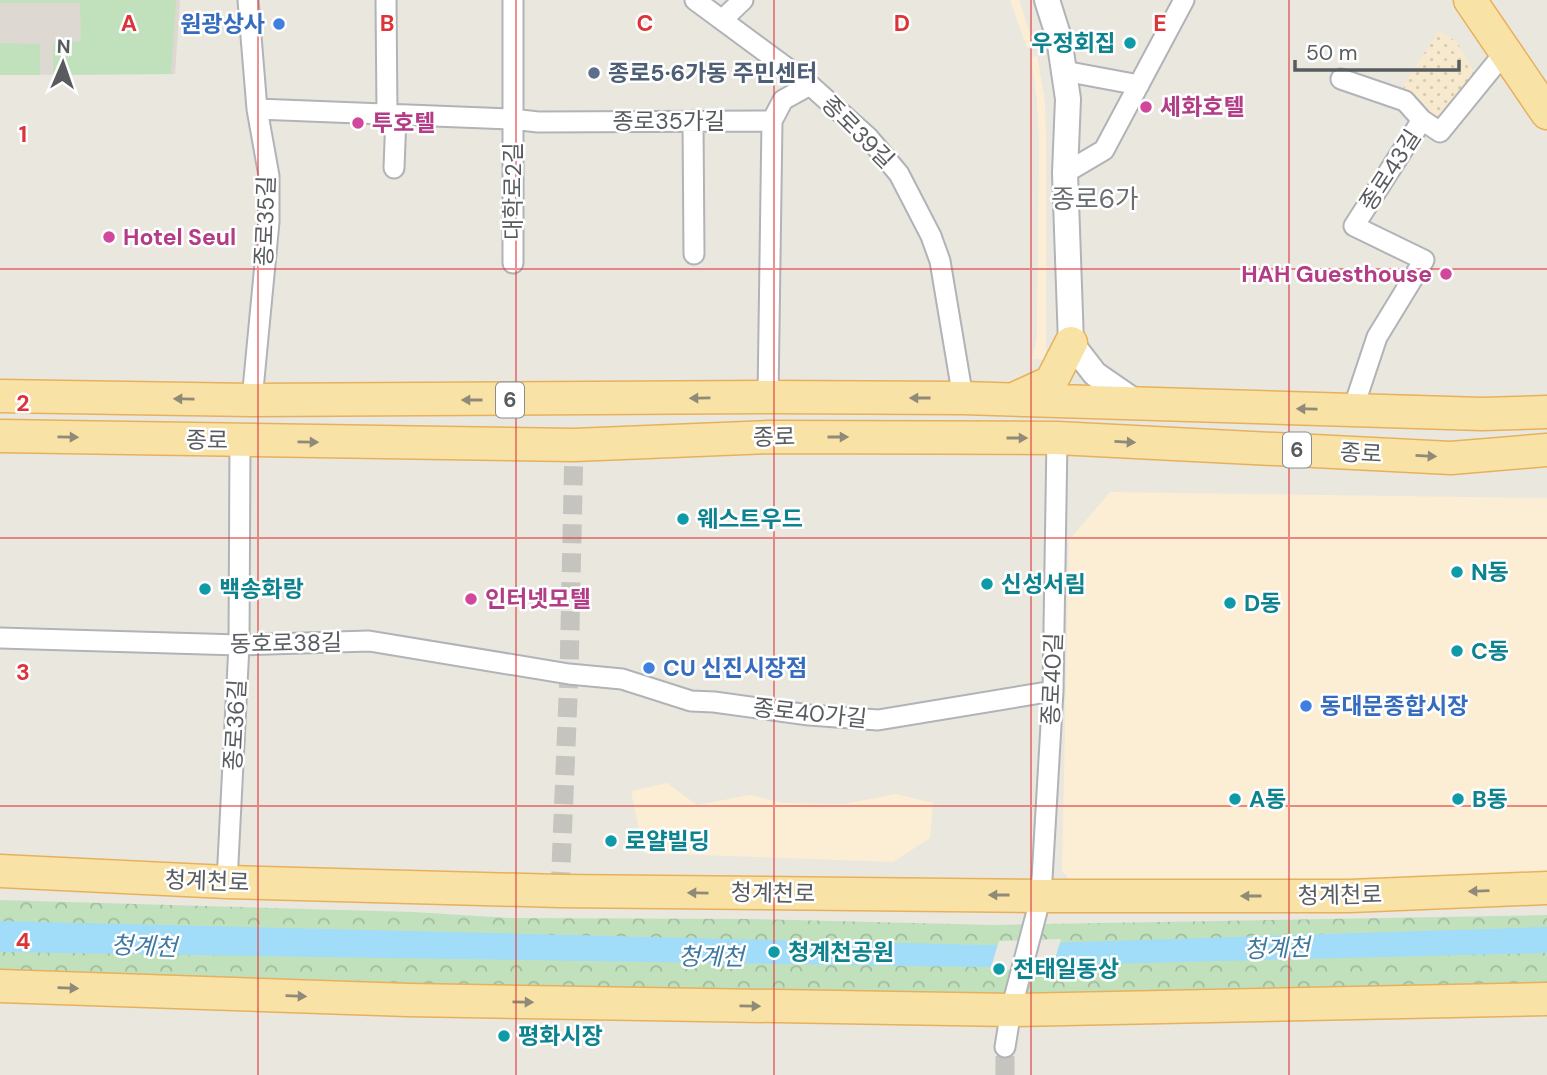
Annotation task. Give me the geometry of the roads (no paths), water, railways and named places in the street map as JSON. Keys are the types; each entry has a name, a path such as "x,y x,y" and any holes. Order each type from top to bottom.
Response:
{"main road":[{"path":"1470,0 1547,113"},
{"path":"1013,399 1051,382 1071,343"},
{"name":"종로","path":"0,396 253,400 962,398 1482,414 1547,412"},
{"name":"종로","path":"0,436 574,445 769,437 1057,439 1451,458 1544,451"},
{"name":"청계천로","path":"0,871 227,882 1039,908 1547,888"},
{"path":"0,986 408,1000 1547,999"}],"street":[{"name":"종로35길","path":"248,0 257,109 269,176 269,222 253,400"},
{"path":"386,0 394,168"},
{"path":"513,0 513,119"},
{"name":"종로39길","path":"695,0 810,85 869,137 899,174 931,236 940,261 962,398"},
{"path":"722,20 743,0"},
{"path":"1047,0 1059,37 1068,99 1065,173 1071,343 1095,374 1137,403"},
{"path":"1065,173 1104,150 1184,0"},
{"name":"종로43길","path":"1424,260 1354,226 1422,120 1440,132 1505,52"},
{"path":"1064,71 1139,85"},
{"path":"1341,79 1405,101 1422,120"},
{"path":"772,121 783,100 810,85"},
{"name":"종로35가길","path":"257,109 538,122 772,121"},
{"name":"대학로2길","path":"513,119 513,263"},
{"path":"693,121 694,254"},
{"name":"종로","path":"768,397 772,121"},
{"name":"종로","path":"1353,410 1377,337 1424,260"},
{"name":"종로40길","path":"1014,1000 1039,908 1053,691 1057,439"},
{"name":"종로36길","path":"227,882 239,645 240,441"},
{"name":"동호로38길","path":"0,638 239,645 369,641 569,674"},
{"name":"종로40가길","path":"569,674 622,679 691,701 808,715 878,720 1053,691"},
{"path":"1005,1047 1014,1000"}],"water":[{"name":"청계천","path":"0,921 983,945 1547,927 1547,953 981,967 0,952"}],"tunnel":[{"path":"560,891 569,674 574,445"},
{"path":"1005,1047 1005,1075"}],"place":[{"name":"원광상사","path":"279,24"},
{"name":"우정회집","path":"1130,43"},
{"name":"종로5·6가동 주민센터","path":"594,73"},
{"name":"세화호텔","path":"1146,107"},
{"name":"투호텔","path":"358,123"},
{"name":"Hotel Seul","path":"109,237"},
{"name":"HAH Guesthouse","path":"1446,274"},
{"name":"웨스트우드","path":"683,519"},
{"name":"N동","path":"1457,572"},
{"name":"신성서림","path":"987,584"},
{"name":"백송화랑","path":"205,589"},
{"name":"인터넷모텔","path":"471,599"},
{"name":"D동","path":"1230,603"},
{"name":"C동","path":"1457,651"},
{"name":"CU 신진시장점","path":"649,668"},
{"name":"동대문종합시장","path":"1306,706"},
{"name":"A동","path":"1235,799"},
{"name":"B동","path":"1458,799"},
{"name":"로얄빌딩","path":"611,841"},
{"name":"청계천공원","path":"774,952"},
{"name":"전태일동상","path":"999,969"},
{"name":"평화시장","path":"504,1036"}],"district":[{"name":"종로6가","path":"1095,199"}]}
